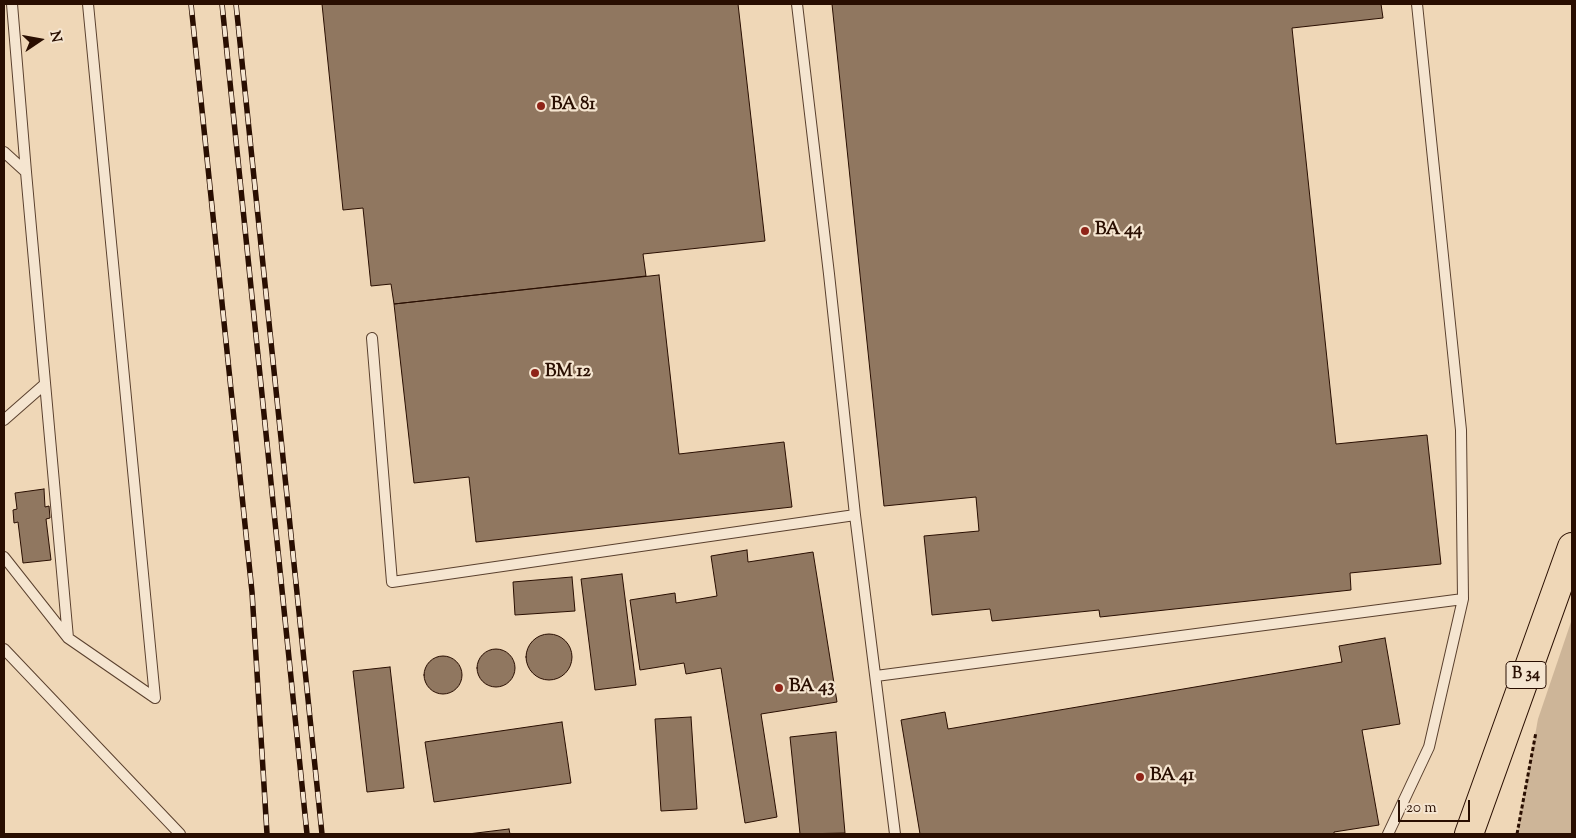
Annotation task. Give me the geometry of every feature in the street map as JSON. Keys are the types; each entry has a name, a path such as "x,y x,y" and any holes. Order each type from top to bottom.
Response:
{"main road":[{"name":"B 34","path":"1469,834 1572,547"}],"lane":[{"path":"12,4 68,638"},
{"path":"4,557 68,638 155,698 88,4"},
{"path":"797,4 855,515 895,834"},
{"path":"1388,834 1429,747 1463,599 1461,430 1418,4"},
{"path":"4,152 26,172"},
{"path":"372,338 392,582 855,515"},
{"path":"4,420 45,384"},
{"path":"876,676 1463,599"},
{"path":"4,649 180,834"}],"path":[{"path":"1517,834 1536,729"}],"shaded area":[{"path":"1572,619 1572,834 1517,834 1538,719"}],"building":[{"name":"BA 81","path":"322,4 738,4 765,241 643,254 646,276 394,304 391,284 371,286 363,208 343,210"},
{"name":"BA 44","path":"832,4 1381,4 1383,18 1292,28 1336,444 1427,435 1441,564 1350,573 1351,590 1100,617 1099,610 992,621 990,609 932,615 924,536 979,531 976,497 884,506"},
{"name":"BM 12","path":"659,275 679,454 784,442 792,507 476,542 469,477 414,483 394,304"},
{"path":"44,489 45,507 49,506 50,518 46,519 51,560 23,563 18,522 14,523 13,510 17,509 15,493"},
{"name":"BA 43","path":"747,550 748,562 813,552 837,702 761,714 777,817 745,823 721,668 686,674 684,663 640,670 630,600 675,593 676,603 717,596 711,556"},
{"path":"622,574 636,685 595,690 581,579"},
{"path":"572,577 575,611 515,615 513,582"},
{"path":"554,634 566,640 571,648 571,666 566,674 558,679 544,680 532,674 527,666 526,652 532,640 540,635"},
{"name":"BA 41","path":"1385,638 1400,724 1362,730 1379,825 1334,832 1334,834 920,834 901,720 945,712 948,729 1342,662 1339,646"},
{"path":"496,649 510,654 515,668 510,682 496,687 482,682 477,668 482,654"},
{"path":"443,656 456,662 462,675 456,688 443,694 430,688 424,675 430,662"},
{"path":"390,667 404,788 367,792 353,671"},
{"path":"691,717 697,809 661,811 655,719"},
{"path":"562,722 571,783 434,802 425,742"},
{"path":"836,732 845,833 800,834 790,737"},
{"path":"509,829 510,834 468,834"}],"railway":[{"path":"191,4 252,592 267,834"},
{"path":"222,4 307,834"},
{"path":"236,4 322,834"}],"place":[{"name":"BA 81","path":"541,106"},
{"name":"BA 44","path":"1085,231"},
{"name":"BM 12","path":"535,373"},
{"name":"BA 43","path":"779,688"},
{"name":"BA 41","path":"1140,777"}]}
